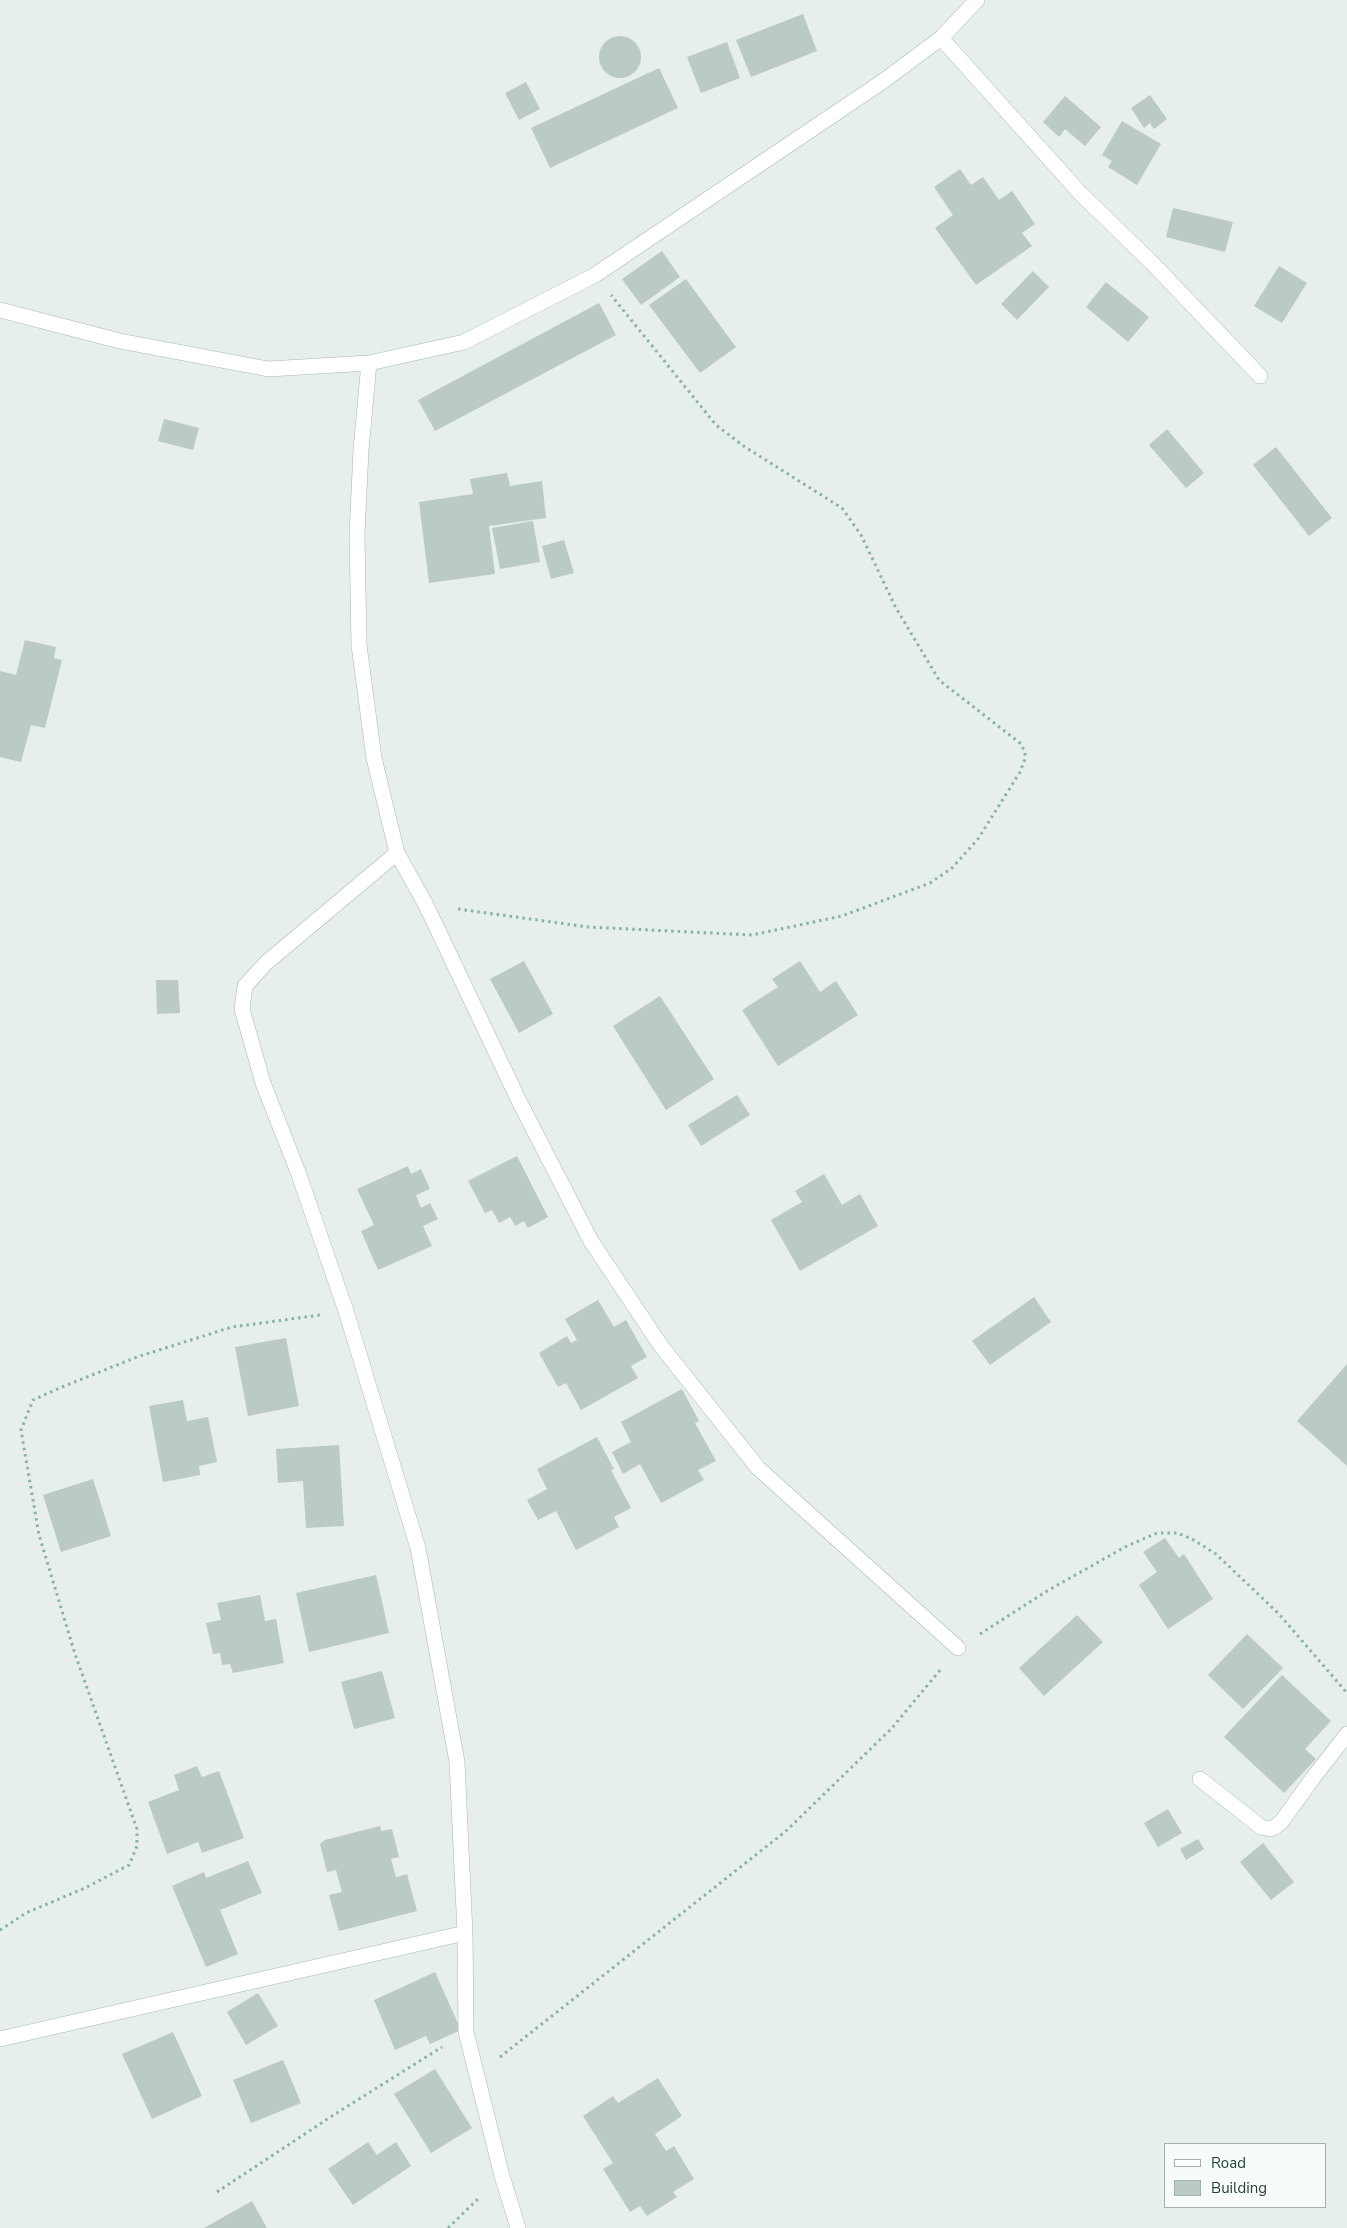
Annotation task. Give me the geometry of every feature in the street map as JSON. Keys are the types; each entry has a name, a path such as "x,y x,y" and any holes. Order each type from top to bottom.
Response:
{"street":[{"path":"0,310 120,341 268,369 369,363 464,342 595,275 882,82 940,38 977,0"},
{"path":"940,38 1080,193 1153,264 1260,376"},
{"path":"369,363 361,450 357,534 359,645 374,758 397,852 426,905 519,1102 591,1241 661,1346 758,1468 958,1648"},
{"path":"397,852 266,963 245,986 242,1009 263,1083 298,1172 346,1311 418,1548 458,1762 465,1933 466,2032 502,2176 518,2228"},
{"path":"1200,1779 1261,1827 1275,1827 1282,1821 1312,1778 1347,1734"},
{"path":"0,2039 465,1933"}],"path":[{"path":"426,905 588,927 752,935 842,916 930,884 952,868 978,839 1020,772 1025,759 1025,752 1020,743 939,680 896,608 861,535 842,508 753,452 716,425 595,275"},
{"path":"0,1930 26,1913 85,1888 129,1865 137,1846 137,1829 75,1654 39,1535 21,1430 33,1400 62,1386 137,1357 232,1327 346,1311"},
{"path":"476,2076 786,1831 892,1728 958,1648 1047,1591 1116,1552 1158,1533 1167,1532 1192,1539 1216,1554 1278,1614 1347,1693"},
{"path":"217,2192 332,2116 466,2032"},
{"path":"448,2228 502,2176"}],"building":[{"path":"803,14 817,51 751,77 736,40"},
{"path":"616,36 624,36 635,42 641,57 635,72 624,78 616,78 605,72 599,61 599,53 605,42"},
{"path":"727,42 740,78 701,93 687,57"},
{"path":"659,68 678,108 550,168 531,128"},
{"path":"526,82 540,109 519,120 505,93"},
{"path":"1150,95 1167,119 1154,129 1150,123 1144,128 1131,108"},
{"path":"1065,96 1101,127 1085,146 1065,129 1059,137 1043,122"},
{"path":"1122,121 1161,144 1137,185 1108,167 1112,161 1102,155"},
{"path":"960,169 971,185 983,177 999,200 1012,191 1035,224 1022,233 1032,246 976,285 935,228 953,215 934,187"},
{"path":"1173,208 1233,222 1225,252 1166,237"},
{"path":"662,251 680,277 641,305 622,279"},
{"path":"1279,266 1307,283 1282,323 1254,306"},
{"path":"1033,271 1049,287 1017,320 1001,304"},
{"path":"686,279 736,347 700,373 649,305"},
{"path":"1106,282 1149,317 1128,342 1086,307"},
{"path":"599,303 616,335 435,431 418,400"},
{"path":"164,419 199,428 193,450 158,441"},
{"path":"1167,429 1204,473 1186,488 1149,445"},
{"path":"1276,447 1332,518 1309,536 1253,465"},
{"path":"507,473 510,486 542,481 546,518 489,526 495,574 429,583 419,502 473,494 470,479"},
{"path":"533,521 540,562 500,569 492,528"},
{"path":"564,540 574,573 551,579 542,546"},
{"path":"25,640 56,647 54,658 62,660 45,728 31,725 21,762 0,757 0,671 16,675"},
{"path":"524,961 553,1014 519,1033 490,979"},
{"path":"800,961 820,992 836,981 858,1015 778,1066 742,1010 778,987 772,979"},
{"path":"156,980 178,980 180,1013 157,1014"},
{"path":"660,996 714,1079 666,1110 613,1026"},
{"path":"737,1095 750,1115 701,1146 688,1125"},
{"path":"517,1156 548,1217 528,1228 524,1221 515,1226 510,1217 499,1223 492,1210 485,1213 468,1181"},
{"path":"408,1166 411,1174 421,1169 430,1189 416,1195 421,1208 430,1203 438,1219 423,1226 432,1246 378,1270 361,1231 374,1225 357,1189"},
{"path":"824,1174 842,1205 860,1194 878,1226 800,1271 771,1220 802,1202 795,1191"},
{"path":"1034,1297 1051,1322 990,1365 972,1341"},
{"path":"598,1300 614,1327 626,1320 647,1357 631,1366 638,1378 581,1410 566,1383 558,1387 539,1353 567,1336 571,1343 577,1340 565,1319"},
{"path":"286,1338 299,1406 248,1416 235,1347"},
{"path":"1347,1364 1347,1466 1297,1421"},
{"path":"682,1389 699,1421 695,1423 716,1461 698,1470 704,1480 661,1503 640,1464 623,1474 612,1452 631,1442 621,1422"},
{"path":"183,1400 187,1421 208,1417 217,1462 199,1466 200,1475 163,1482 149,1406"},
{"path":"597,1437 614,1469 611,1470 631,1508 614,1517 619,1527 576,1550 556,1511 538,1520 527,1500 547,1489 537,1469"},
{"path":"339,1445 344,1526 306,1528 303,1481 278,1483 276,1449"},
{"path":"93,1479 111,1536 61,1552 43,1495"},
{"path":"1165,1538 1179,1558 1184,1554 1213,1599 1168,1629 1139,1585 1157,1572 1143,1552"},
{"path":"376,1575 389,1633 309,1652 296,1593"},
{"path":"260,1595 265,1621 276,1619 284,1663 233,1673 230,1664 222,1665 220,1653 213,1654 206,1623 221,1620 217,1603"},
{"path":"1077,1615 1103,1642 1044,1696 1019,1668"},
{"path":"1247,1634 1283,1668 1243,1709 1208,1675"},
{"path":"382,1671 395,1718 354,1729 341,1682"},
{"path":"1282,1675 1331,1721 1305,1749 1316,1759 1284,1793 1224,1737"},
{"path":"197,1766 202,1777 219,1771 244,1838 202,1853 198,1842 167,1854 148,1802 179,1790 174,1775"},
{"path":"1168,1809 1182,1833 1158,1847 1144,1823"},
{"path":"380,1826 381,1831 392,1829 399,1857 391,1859 396,1877 407,1874 417,1911 339,1931 329,1895 342,1892 336,1870 327,1872 320,1844 325,1840"},
{"path":"1198,1839 1204,1849 1186,1860 1180,1849"},
{"path":"1263,1843 1294,1882 1271,1900 1240,1862"},
{"path":"248,1861 262,1893 220,1910 238,1954 206,1967 172,1886 204,1872 206,1878"},
{"path":"435,1972 461,2030 430,2044 426,2036 395,2050 374,2000"},
{"path":"258,1993 278,2026 246,2045 227,2012"},
{"path":"173,2032 202,2096 152,2119 122,2054"},
{"path":"283,2060 301,2103 251,2123 233,2080"},
{"path":"435,2069 472,2128 431,2153 394,2094"},
{"path":"658,2078 682,2116 655,2134 666,2151 674,2146 694,2179 673,2192 677,2197 647,2216 640,2206 630,2212 603,2169 613,2163 583,2116 613,2096 618,2103"},
{"path":"368,2142 377,2155 396,2142 411,2166 353,2205 328,2169"},
{"path":"252,2201 267,2228 204,2228"}]}
